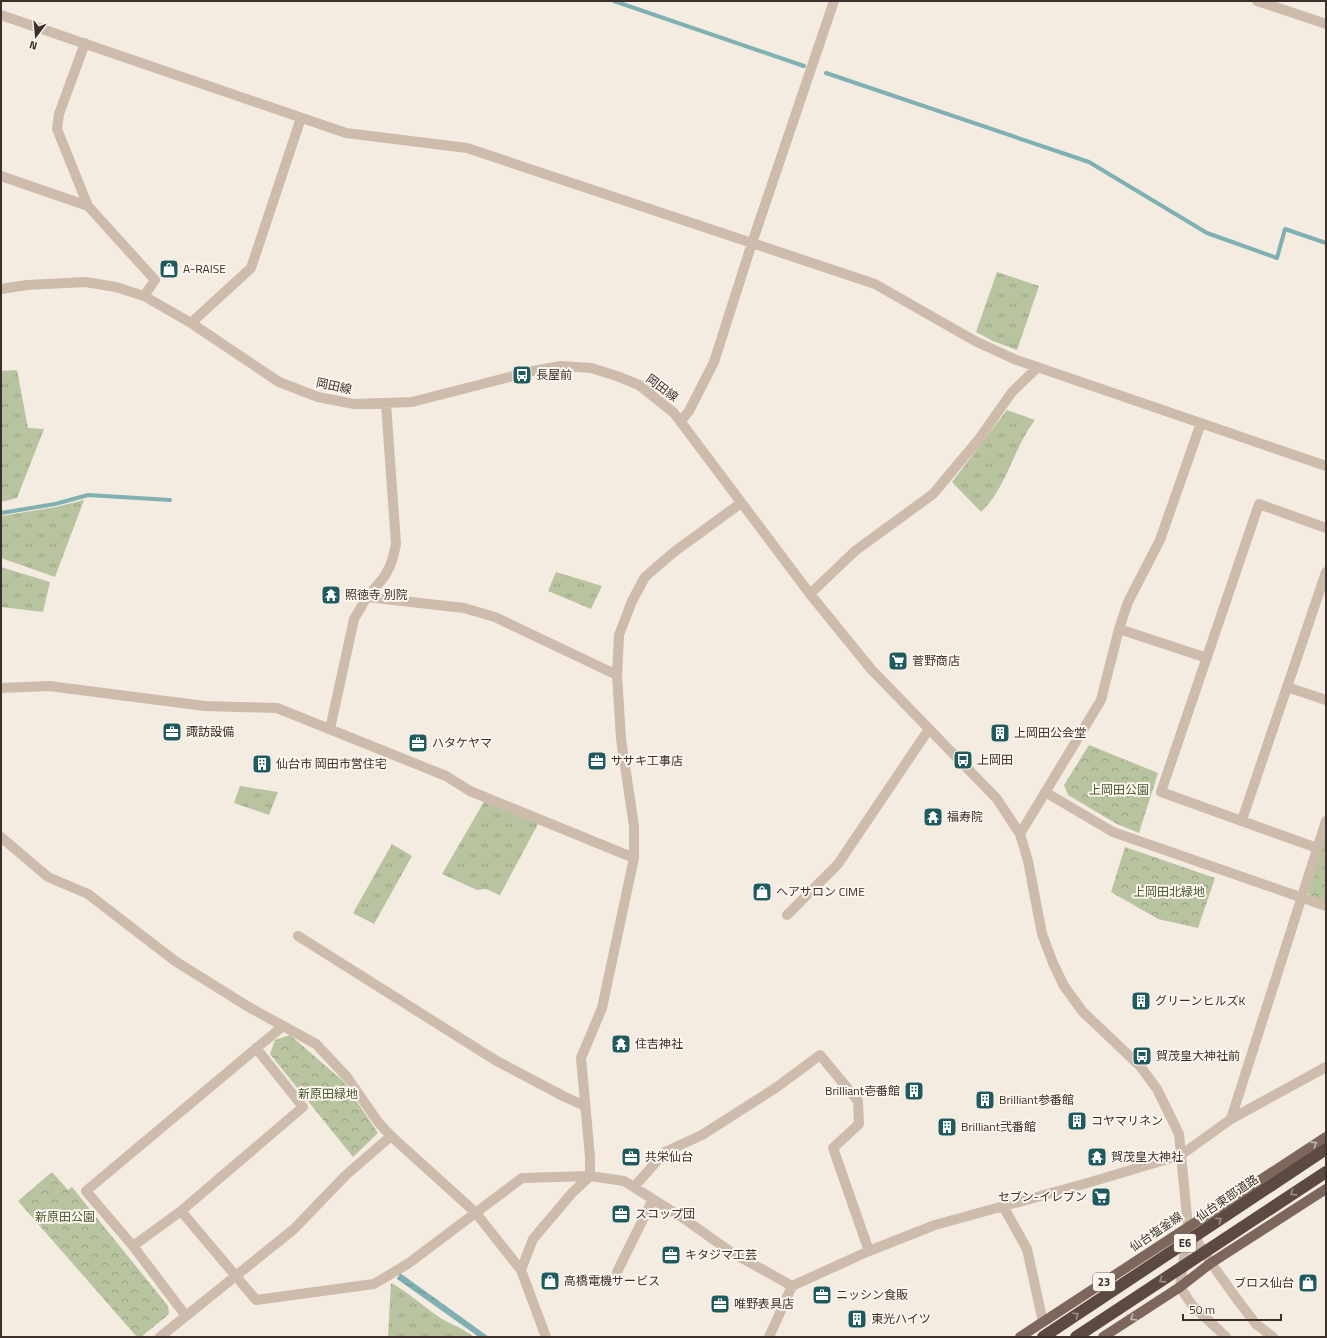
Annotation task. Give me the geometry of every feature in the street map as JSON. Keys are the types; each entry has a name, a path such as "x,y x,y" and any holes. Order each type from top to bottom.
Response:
{"highway":[{"name":"仙台東部道路","path":"1043,1337 1326,1149"},
{"name":"E6","path":"1076,1337 1326,1172"}],"main road":[{"name":"仙台塩釜線","path":"1020,1337 1326,1137"},
{"path":"1103,1337 1180,1287 1211,1263 1326,1189"}],"street":[{"path":"681,421 689,411 714,362 752,243 834,1"},
{"path":"1257,1 1326,24"},
{"path":"1,15 346,133 467,148 875,284 976,341 1014,359 1326,466"},
{"path":"85,43 59,114 57,128 88,206 155,280 144,296"},
{"path":"191,323 251,268 301,118"},
{"path":"1,176 88,206"},
{"name":"岡田線","path":"1,289 27,285 85,282 116,287 144,296 191,323 279,382 318,398 354,404 412,402 533,371 561,366 591,368 639,385 674,413 681,421 810,594 871,669 997,799 1020,834 1028,860 1042,934 1064,986 1083,1012 1140,1066 1156,1089 1179,1134 1188,1227"},
{"path":"810,594 855,551 932,494 979,439 1012,392 1038,367"},
{"path":"330,729 354,618 367,597 385,577 393,562 396,544 386,404"},
{"path":"1020,834 1101,700 1119,629 1128,602 1160,540 1201,423"},
{"path":"521,1270 533,1239 572,1193 590,1176 590,1157 581,1058 602,1008 634,858 634,826 621,739 617,675 620,635 632,601 645,577 674,552 741,503"},
{"path":"1317,848 1161,792 1259,504 1326,528"},
{"path":"1242,820 1326,572"},
{"path":"367,597 464,608 495,617 617,675"},
{"path":"1119,629 1207,658"},
{"path":"1,688 50,686 205,706 277,708 446,776 470,791 634,858"},
{"path":"1287,687 1326,700"},
{"path":"787,915 838,864 929,729"},
{"path":"1044,792 1114,832 1326,906"},
{"path":"1231,1119 1326,821"},
{"path":"1,837 48,877 88,894 175,961 247,1006 316,1044 347,1077 378,1122 391,1136 475,1212 521,1270 546,1337"},
{"path":"298,936 495,1060 585,1106"},
{"path":"186,1316 133,1246 86,1191 283,1026"},
{"path":"133,1246 181,1211 303,1107 256,1048"},
{"path":"634,1186 665,1152 702,1135 777,1087 820,1055 858,1101 859,1124 833,1148 869,1251"},
{"path":"769,1337 792,1286 869,1251 935,1225 1181,1155 1231,1119 1326,1067"},
{"path":"160,1337 294,1230 346,1175 391,1136"},
{"path":"181,1211 256,1300 374,1284 409,1262 522,1178 590,1176 624,1181 634,1186 731,1252 792,1286"},
{"path":"617,1272 653,1199"},
{"path":"1003,1206 1027,1249 1043,1322"},
{"path":"1188,1227 1211,1263 1256,1324 1273,1337"},
{"path":"1188,1227 1180,1287 1192,1305 1226,1337"}],"green space":[{"path":"997,272 1039,286 1017,350 993,341 976,332"},
{"path":"17,370 28,428 44,429 17,498 1,502 1,371"},
{"path":"1007,410 1035,420 1027,431 1004,480 990,502 981,512 952,482"},
{"path":"84,500 55,577 1,558 1,516 56,507"},
{"path":"1,567 50,582 43,612 1,607"},
{"path":"556,572 602,586 591,609 548,591"},
{"name":"上岡田公園","path":"1089,745 1158,773 1139,833 1117,824 1068,795 1064,785"},
{"path":"240,786 278,792 269,815 234,803"},
{"path":"485,800 539,822 500,895 486,889 477,890 442,874"},
{"path":"1326,831 1326,902 1311,897 1307,891"},
{"path":"392,844 412,856 374,924 353,913"},
{"name":"上岡田北緑地","path":"1125,847 1215,878 1198,928 1158,919 1111,892"},
{"name":"新原田緑地","path":"290,1035 343,1081 378,1133 353,1157 270,1054 275,1040"},
{"name":"新原田公園","path":"52,1172 68,1190 72,1187 168,1306 169,1314 141,1337 137,1337 18,1201"},
{"path":"391,1283 405,1291 442,1319 474,1337 388,1337"}],"water":[{"path":"400,1273 489,1337 479,1337 397,1279"}],"waterway":[{"path":"614,1 804,66"},
{"path":"826,73 1089,162 1207,233 1277,258 1285,229 1326,243"},
{"path":"1,513 55,504 88,495 170,500"}],"place":[{"name":"A-RAISE","path":"169,269"},
{"name":"長屋前","path":"522,375"},
{"name":"照徳寺 別院","path":"331,595"},
{"name":"菅野商店","path":"898,661"},
{"name":"諏訪設備","path":"172,732"},
{"name":"上岡田公会堂","path":"1000,733"},
{"name":"ハタケヤマ","path":"418,743"},
{"name":"上岡田","path":"963,760"},
{"name":"ササキ工事店","path":"597,761"},
{"name":"仙台市 岡田市営住宅","path":"262,764"},
{"name":"福寿院","path":"933,817"},
{"name":"ヘアサロン CIME","path":"762,892"},
{"name":"グリーンヒルズK","path":"1141,1001"},
{"name":"住吉神社","path":"621,1044"},
{"name":"賀茂皇大神社前","path":"1142,1056"},
{"name":"Brilliant壱番館","path":"914,1091"},
{"name":"Brilliant参番館","path":"985,1100"},
{"name":"コヤマリネン","path":"1077,1121"},
{"name":"Brilliant弐番館","path":"947,1127"},
{"name":"共栄仙台","path":"631,1157"},
{"name":"賀茂皇大神社","path":"1097,1157"},
{"name":"セブン-イレブン","path":"1101,1197"},
{"name":"スコップ団","path":"621,1214"},
{"name":"キタジマ工芸","path":"671,1255"},
{"name":"高橋電機サービス","path":"550,1281"},
{"name":"ブロス仙台","path":"1308,1283"},
{"name":"ニッシン食販","path":"822,1295"},
{"name":"唯野表具店","path":"720,1304"},
{"name":"東光ハイツ","path":"857,1319"}]}
